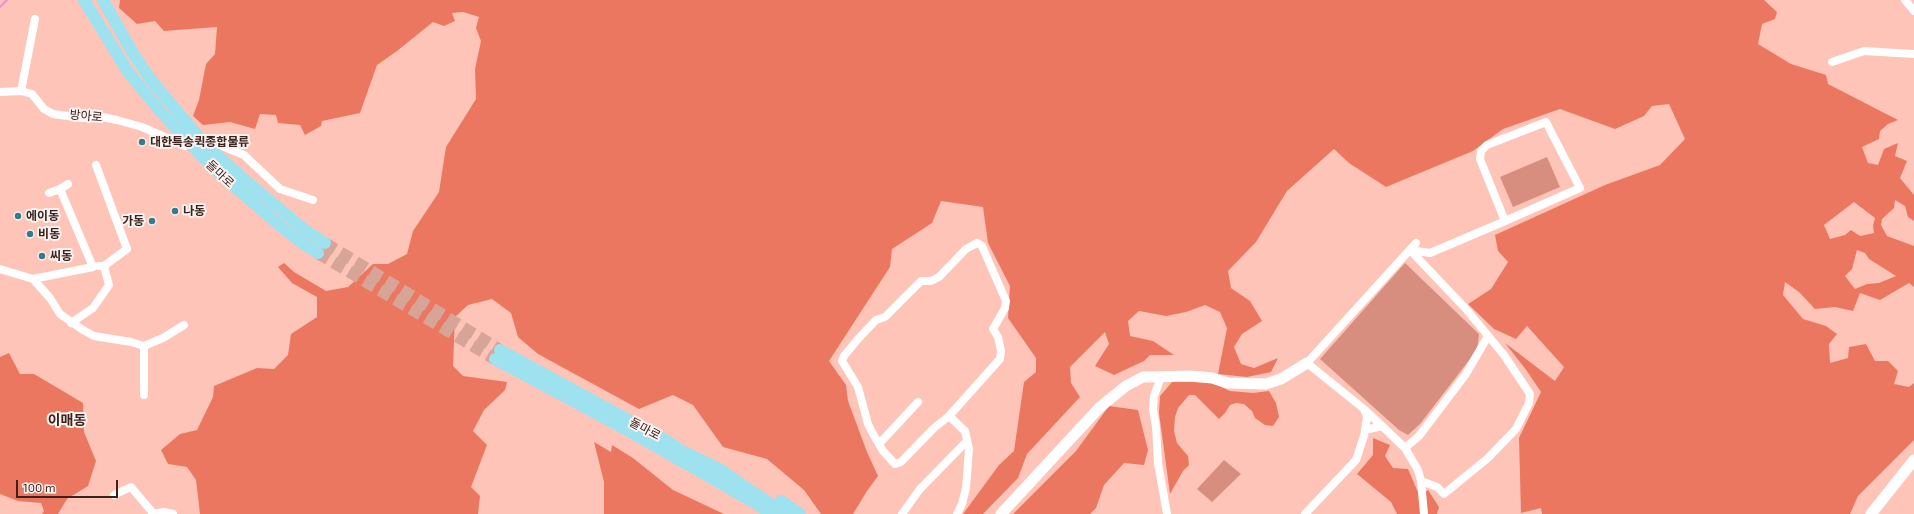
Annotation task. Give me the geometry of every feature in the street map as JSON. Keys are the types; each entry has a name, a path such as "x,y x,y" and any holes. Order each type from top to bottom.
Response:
{"main road":[{"name":"돌마로","path":"84,0 128,72 161,112 196,150 222,176 278,224 305,245 321,248 305,230 238,175 203,142 147,74 134,55 103,0"},
{"name":"돌마로","path":"770,514 497,354 721,470 786,514"},
{"path":"721,470 766,492 800,514"},
{"path":"704,474 756,514"}],"street":[{"path":"1905,0 1914,11"},
{"path":"0,92 21,91 35,19"},
{"path":"1832,62 1864,51 1914,54"},
{"name":"방아로","path":"21,91 32,94 44,108 53,114 82,118 102,117 117,120 142,127 182,144"},
{"path":"1410,250 1430,253 1505,221 1580,188 1546,122 1492,143 1481,151 1480,159 1505,221"},
{"path":"224,148 244,154 280,190 313,200"},
{"path":"0,269 33,279 104,266 127,249 96,166"},
{"path":"49,193 68,184"},
{"path":"60,189 93,267"},
{"path":"977,243 982,246 1006,301 1005,308 993,329 998,337 1001,351 1000,359 949,416 934,428 901,462 895,464 879,444 868,424 858,387 842,361 844,356 870,325 876,320 885,317 921,281 930,281 940,277 966,249 977,243"},
{"path":"1001,514 1100,407 1126,386 1143,377 1191,376 1212,378 1228,383 1266,384 1281,379 1307,363 1416,243"},
{"path":"1410,250 1426,266 1504,355 1530,394 1529,403 1516,429 1488,458 1444,494 1437,487 1421,480"},
{"path":"71,323 92,308 109,285 104,266"},
{"path":"33,279 50,298 60,314 71,323 94,336 131,342 144,346 163,338 184,325"},
{"path":"1405,448 1419,436 1466,374 1488,336"},
{"path":"144,346 144,395"},
{"path":"1307,363 1364,409 1405,448 1418,470 1421,480 1424,514"},
{"path":"1161,377 1154,396 1153,409 1156,427 1158,463 1167,514"},
{"path":"879,444 918,402"},
{"path":"1305,514 1356,460 1365,430 1367,417 1364,409"},
{"path":"949,416 965,431 969,449 968,472 962,504 957,514"},
{"path":"1365,430 1382,426"},
{"path":"902,514 920,489 967,441"},
{"path":"1871,514 1914,460"},
{"path":"114,495 131,487 152,514 164,512 173,514"}],"shaded area":[{"path":"120,0 1764,0 1777,12 1775,19 1762,24 1758,44 1791,64 1826,75 1828,84 1898,120 1888,124 1880,131 1879,139 1862,147 1868,163 1878,165 1884,149 1898,143 1895,156 1907,161 1900,178 1914,195 1914,221 1908,217 1905,206 1895,200 1894,208 1882,219 1881,225 1887,236 1914,246 1914,287 1909,283 1880,300 1860,293 1853,311 1835,307 1815,309 1799,292 1785,282 1783,295 1803,319 1826,326 1837,334 1829,344 1830,363 1848,358 1849,347 1866,344 1875,361 1888,361 1898,371 1894,384 1909,387 1914,383 1914,440 1858,496 1850,514 1542,514 1541,508 1521,513 1519,438 1541,392 1505,343 1555,381 1564,367 1527,326 1516,339 1494,329 1468,304 1491,289 1508,262 1498,251 1495,235 1605,185 1660,165 1685,139 1669,104 1652,106 1644,116 1615,129 1560,109 1503,129 1473,151 1386,187 1349,163 1334,149 1287,191 1256,242 1228,271 1231,288 1250,301 1262,321 1242,334 1234,347 1241,364 1254,368 1278,358 1271,372 1247,377 1218,374 1227,328 1220,312 1205,305 1186,312 1166,316 1139,311 1128,321 1130,336 1153,341 1174,355 1150,355 1144,361 1114,375 1095,366 1109,344 1105,332 1070,367 1071,383 1080,397 1027,454 1018,478 983,514 963,514 999,465 1014,451 1024,382 1036,372 1036,358 1008,318 1010,286 988,243 983,207 941,201 932,223 892,249 890,267 829,361 846,385 848,401 867,452 878,476 853,514 821,514 804,490 767,459 723,447 693,405 673,395 639,409 538,354 518,337 511,313 492,299 468,305 455,317 453,366 463,376 507,382 505,390 484,410 473,431 487,445 471,487 480,496 478,514 200,514 196,480 187,467 168,464 161,450 180,434 197,430 213,397 214,386 257,368 274,369 288,355 291,334 317,317 317,297 292,283 278,267 284,263 294,272 326,291 348,287 373,264 388,264 407,254 413,231 439,192 446,147 476,99 475,69 481,41 476,28 479,17 463,12 452,13 455,21 444,26 433,22 377,65 360,113 322,121 321,126 305,135 300,125 278,123 276,115 260,114 255,129 230,122 203,125 193,116 199,100 206,64 215,54 217,27 164,31 155,21 137,24 119,8","holes":["1854,202 1875,218 1873,226 1874,233 1860,236 1851,230 1845,235 1830,239 1824,225","1857,250 1865,253 1869,259 1896,276 1879,283 1867,284 1855,289 1845,276 1852,269"]},
{"path":"1547,157 1560,187 1513,207 1500,177"},
{"path":"1405,263 1479,334 1477,350 1420,424 1408,435 1399,430 1320,359"},
{"path":"9,353 20,374 34,374 83,403 84,432 96,461 88,486 67,499 58,514 42,514 44,511 41,503 18,501 0,494 0,357"},
{"path":"1173,381 1212,383 1230,391 1253,393 1269,391 1276,403 1279,417 1273,426 1265,425 1255,418 1252,411 1244,404 1236,403 1230,405 1219,419 1195,395 1189,395 1178,408 1175,417 1174,431 1177,443 1188,456 1189,465 1183,471 1170,494 1159,413 1160,396"},
{"path":"1109,406 1138,410 1148,450 1144,465 1124,463 1104,485 1096,508 1090,514 1013,514 1076,451"},
{"path":"1373,438 1390,445 1385,456 1393,468 1408,469 1420,497 1428,490 1439,507 1437,514 1397,514 1391,502 1357,474 1373,455"},
{"path":"594,442 611,452 612,445 633,458 673,490 724,514 604,514 604,482"},
{"path":"1224,460 1241,474 1212,502 1197,489"}],"waterway":[{"path":"0,7 7,0"}],"tunnel":[{"path":"325,243 500,350"},
{"path":"318,253 495,359"}],"place":[{"name":"대한특송퀵종합물류","path":"142,142"},
{"name":"나동","path":"175,211"},
{"name":"에이동","path":"18,216"},
{"name":"가동","path":"152,221"},
{"name":"비동","path":"30,234"},
{"name":"씨동","path":"42,256"}],"district":[{"name":"이매동","path":"67,420"}]}
